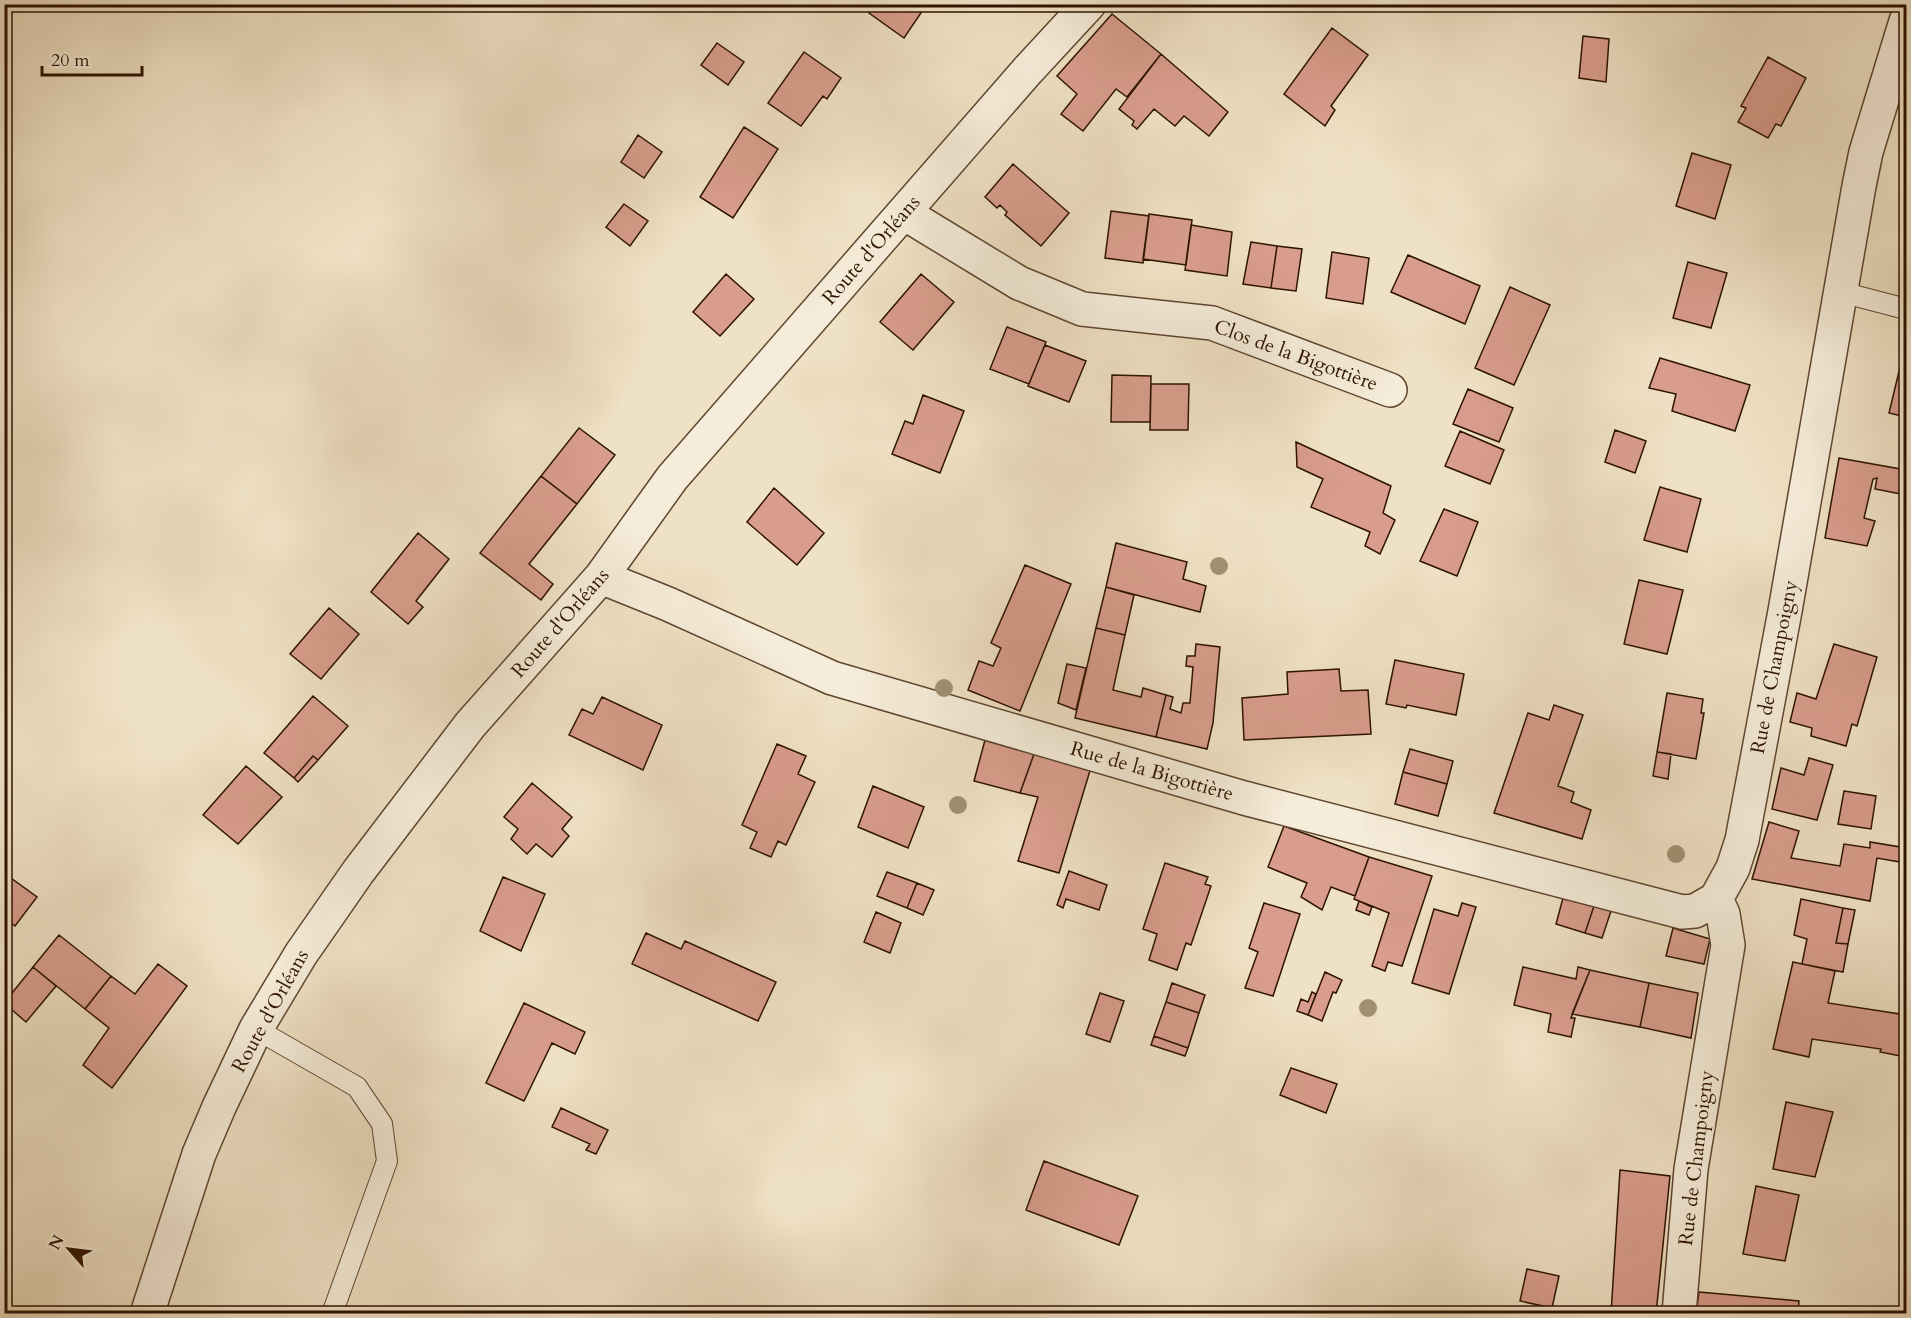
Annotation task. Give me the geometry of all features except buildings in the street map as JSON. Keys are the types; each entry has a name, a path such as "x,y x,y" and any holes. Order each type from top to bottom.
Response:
{"street":[{"name":"Route d'Orléans","path":"147,1314 199,1154 256,1029 300,954 419,790 470,725 601,577 628,543 672,478 1089,4"},
{"name":"Rue de Champoigny","path":"1679,1314 1691,1168 1728,945 1724,914 1716,898 1733,868 1742,840 1866,152 1906,21"},
{"name":"Clos de la Bigottière","path":"904,213 1019,283 1082,309 1212,322 1390,390"},
{"name":"Rue de la Bigottière","path":"601,577 668,604 832,678 1187,781 1663,908 1695,911 1716,898"}],"lane":[{"path":"1840,292 1906,309"},
{"path":"256,1029 357,1087 382,1124 387,1161 333,1314"}]}
